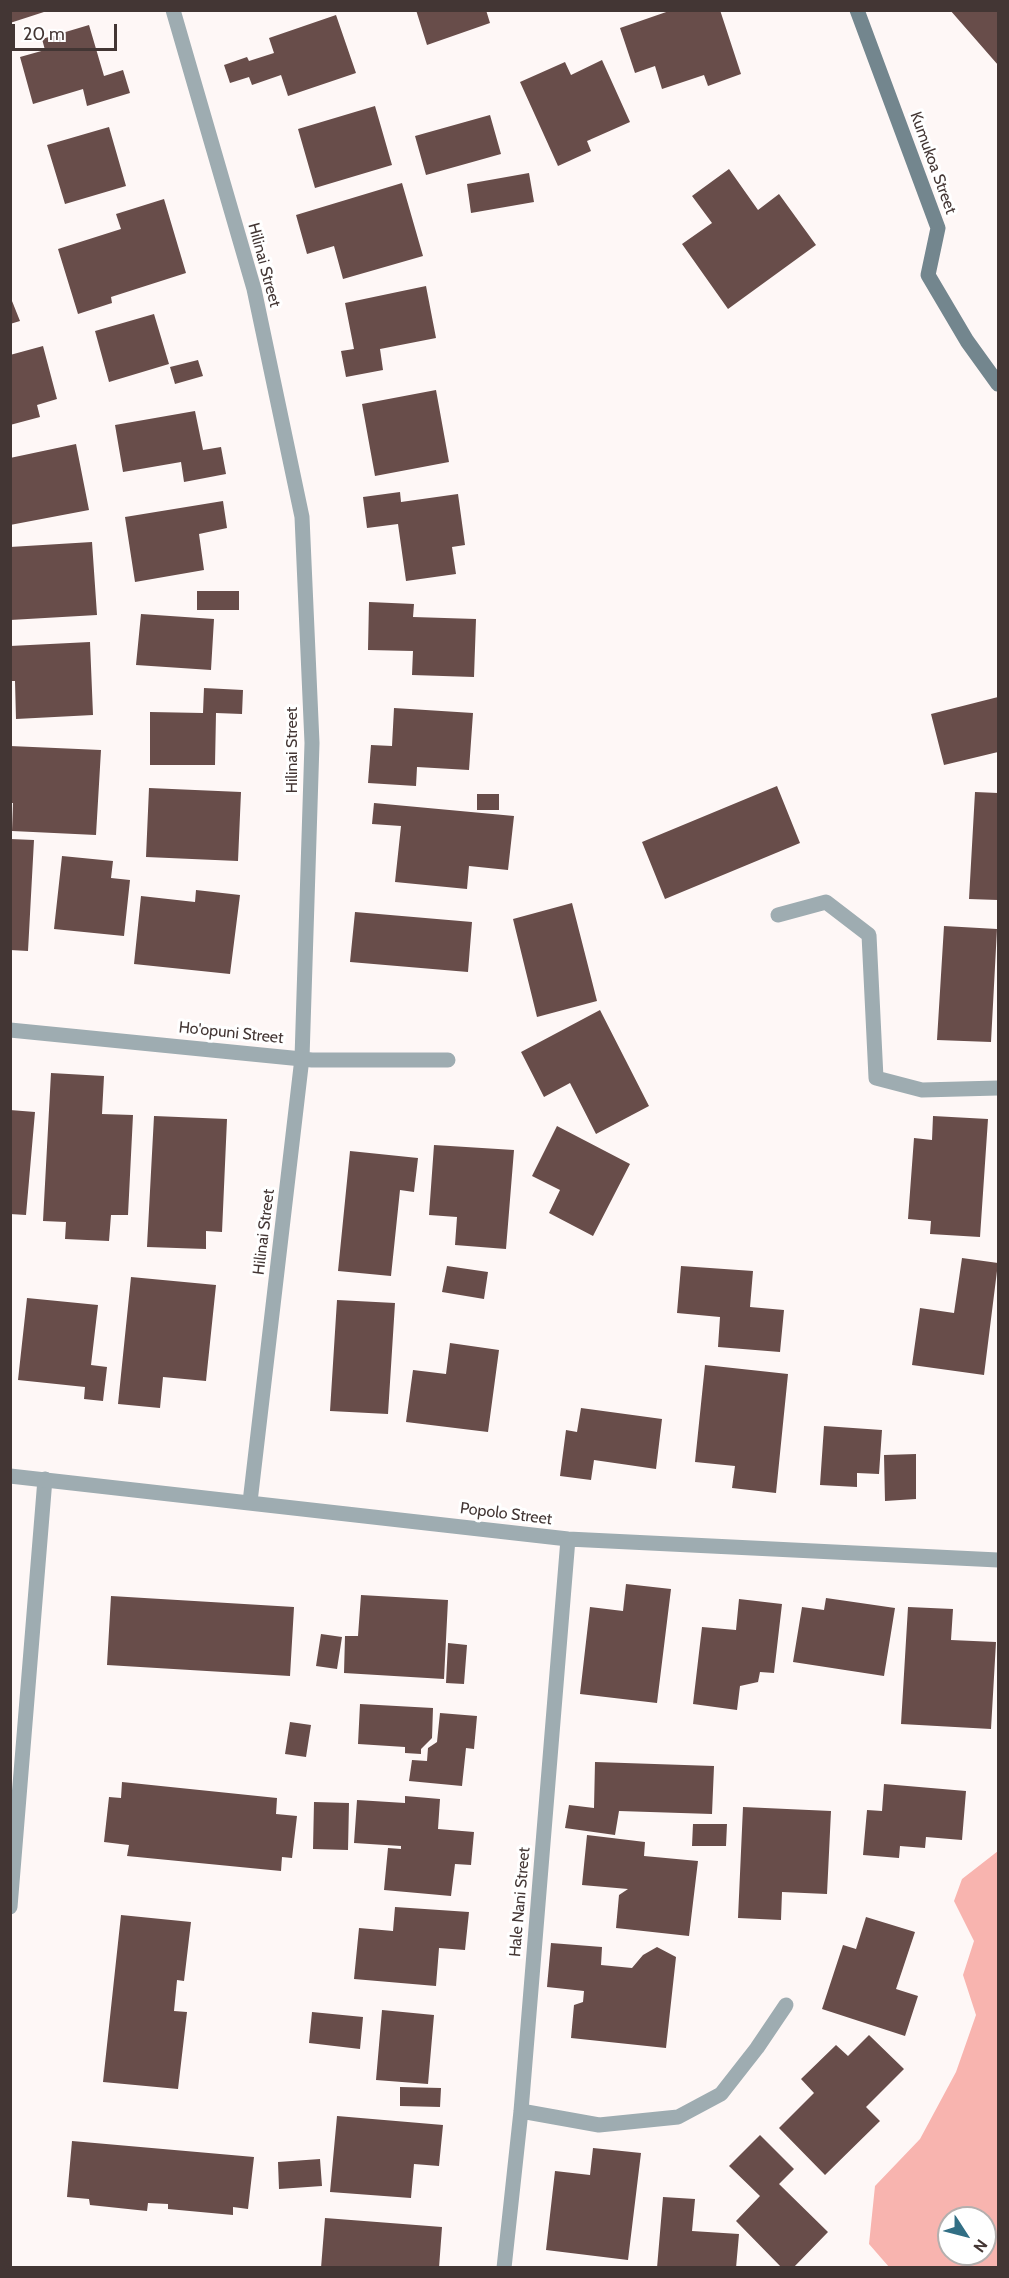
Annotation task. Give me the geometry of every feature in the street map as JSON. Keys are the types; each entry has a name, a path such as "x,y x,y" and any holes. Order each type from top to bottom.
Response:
{"street":[{"name":"Hilinai Street","path":"173,10 254,289 302,517 312,743 302,1058 250,1502"},
{"name":"Kumukoa Street","path":"857,10 938,228 928,275 967,341 999,384"},
{"path":"778,915 826,902 869,935 876,1078 922,1090 999,1089"},
{"name":"Ho'opuni Street","path":"10,1030 302,1058 448,1060"},
{"name":"Popolo Street","path":"10,1476 568,1539 999,1560"},
{"path":"10,1907 45,1479"},
{"name":"Hale Nani Street","path":"504,2268 521,2111 568,1539"},
{"path":"521,2111 599,2125 678,2117 721,2094 757,2048 786,2005"}],"shaded area":[{"path":"998,1851 998,2267 889,2267 869,2244 875,2186 920,2139 956,2072 976,2015 963,1975 974,1941 954,1901 962,1879"}],"building":[{"path":"10,10 47,10 47,11 10,23"},
{"path":"416,10 486,10 490,23 427,45"},
{"path":"672,10 720,10 741,74 708,86 704,75 662,89 655,66 635,73 620,28"},
{"path":"950,10 998,10 998,65"},
{"path":"336,15 356,73 288,96 281,75 252,85 249,77 230,83 224,65 247,57 249,61 274,53 269,38"},
{"path":"89,25 104,76 123,70 130,93 87,106 83,89 33,104 20,57 45,50 42,39"},
{"path":"602,60 630,122 587,141 591,151 558,166 520,82 565,62 571,75"},
{"path":"375,106 392,165 315,188 298,129"},
{"path":"490,115 501,154 426,175 415,136"},
{"path":"109,127 126,186 65,204 47,145"},
{"path":"729,169 758,210 779,194 816,245 728,309 682,244 712,223 692,196"},
{"path":"529,173 534,202 471,213 467,184"},
{"path":"402,183 423,256 343,279 334,246 307,254 296,215"},
{"path":"164,199 186,273 111,297 112,303 78,314 58,249 121,229 116,214"},
{"path":"426,286 436,338 380,349 383,370 346,377 341,351 354,349 345,303"},
{"path":"10,296 20,321 10,324"},
{"path":"154,314 169,364 109,382 95,331"},
{"path":"43,346 57,399 37,405 40,417 10,425 10,355"},
{"path":"198,360 203,376 175,384 170,367"},
{"path":"436,390 449,462 375,476 362,404"},
{"path":"195,411 203,450 221,447 226,474 184,482 181,462 123,472 115,425"},
{"path":"76,444 89,510 10,525 10,458"},
{"path":"400,492 401,502 458,494 465,545 452,547 456,574 406,581 398,524 367,528 363,497"},
{"path":"223,501 227,528 199,534 204,570 135,582 125,517"},
{"path":"92,542 97,615 10,620 10,547"},
{"path":"197,591 239,591 239,610 197,610"},
{"path":"369,602 414,604 413,617 476,619 474,677 412,675 413,651 368,650"},
{"path":"141,614 214,619 211,670 136,665"},
{"path":"90,642 93,715 16,719 15,681 10,681 10,646"},
{"path":"204,688 243,690 242,714 216,713 215,765 150,765 150,712 203,713"},
{"path":"998,697 998,752 944,765 931,714"},
{"path":"394,708 473,713 469,770 417,767 416,786 368,783 371,745 392,746"},
{"path":"10,746 101,750 96,835 12,831"},
{"path":"777,786 800,843 665,899 642,842"},
{"path":"149,788 241,792 238,861 146,857"},
{"path":"975,792 998,793 998,900 969,899"},
{"path":"477,794 499,794 499,810 477,810"},
{"path":"374,803 514,816 508,870 469,866 467,889 395,882 401,826 372,824"},
{"path":"10,839 34,840 28,951 10,950"},
{"path":"62,856 113,861 111,878 130,880 124,936 54,929"},
{"path":"196,890 240,895 230,974 134,964 141,896 195,902"},
{"path":"572,903 597,1001 537,1017 513,919"},
{"path":"355,912 472,922 468,972 350,962"},
{"path":"944,926 997,929 991,1042 937,1040"},
{"path":"600,1010 649,1106 596,1134 570,1083 544,1097 521,1052"},
{"path":"51,1073 104,1076 102,1114 133,1115 128,1215 111,1215 109,1241 65,1239 66,1222 43,1221"},
{"path":"10,1110 35,1112 26,1215 10,1214"},
{"path":"154,1116 227,1119 222,1232 206,1231 206,1249 147,1247"},
{"path":"933,1116 988,1119 980,1237 930,1234 931,1221 908,1219 914,1138 932,1140"},
{"path":"557,1126 630,1164 593,1236 549,1213 560,1190 532,1176"},
{"path":"434,1145 514,1150 506,1249 455,1245 457,1217 429,1215"},
{"path":"350,1151 418,1158 414,1192 400,1190 391,1276 338,1271"},
{"path":"962,1258 998,1263 984,1375 912,1365 920,1308 954,1313"},
{"path":"447,1266 488,1272 484,1299 442,1292"},
{"path":"681,1266 753,1271 750,1307 784,1310 780,1352 718,1347 720,1317 677,1313"},
{"path":"131,1277 216,1285 206,1381 163,1377 160,1408 118,1404"},
{"path":"27,1298 98,1305 91,1365 107,1367 103,1401 84,1399 85,1387 18,1380"},
{"path":"337,1300 395,1303 388,1414 330,1411"},
{"path":"450,1343 499,1350 488,1432 406,1422 413,1370 446,1374"},
{"path":"705,1365 788,1374 776,1493 732,1488 735,1466 695,1462"},
{"path":"581,1408 662,1419 656,1469 594,1460 591,1480 560,1476 566,1430 577,1432"},
{"path":"824,1426 882,1430 879,1474 857,1473 857,1487 820,1485"},
{"path":"916,1454 916,1499 885,1501 884,1455"},
{"path":"626,1584 671,1589 657,1703 580,1694 590,1607 623,1611"},
{"path":"361,1595 448,1600 444,1679 344,1673 345,1636 358,1636"},
{"path":"111,1596 294,1607 290,1676 107,1665"},
{"path":"826,1598 895,1608 884,1676 793,1662 802,1607 824,1610"},
{"path":"739,1599 782,1604 774,1673 760,1672 758,1682 740,1686 737,1710 693,1704 702,1627 736,1630"},
{"path":"908,1607 953,1609 951,1640 996,1642 991,1729 901,1724"},
{"path":"321,1634 342,1637 337,1669 316,1666"},
{"path":"448,1643 467,1645 464,1684 446,1683"},
{"path":"360,1704 433,1708 432,1738 421,1749 421,1754 405,1753 405,1747 358,1744"},
{"path":"440,1713 477,1716 474,1749 466,1748 462,1786 409,1781 412,1760 427,1761 428,1748 437,1742"},
{"path":"290,1722 311,1725 306,1757 285,1754"},
{"path":"595,1762 714,1766 712,1814 619,1811 615,1835 565,1828 569,1805 594,1808"},
{"path":"122,1782 277,1798 276,1814 297,1816 292,1858 282,1857 281,1871 127,1856 129,1845 104,1842 109,1797 121,1798"},
{"path":"884,1784 966,1791 962,1840 926,1837 925,1848 900,1846 899,1858 863,1855 867,1810 882,1811"},
{"path":"405,1796 440,1799 438,1829 474,1832 471,1865 455,1864 451,1896 384,1890 388,1848 401,1849 401,1846 354,1843 357,1800 405,1803"},
{"path":"314,1802 349,1803 348,1850 313,1849"},
{"path":"743,1807 831,1811 827,1894 782,1892 781,1920 738,1918"},
{"path":"693,1824 727,1824 726,1846 692,1846"},
{"path":"587,1835 645,1842 644,1856 698,1861 689,1936 616,1928 619,1895 628,1889 582,1885"},
{"path":"395,1907 469,1912 465,1950 439,1948 436,1986 354,1979 359,1928 393,1931"},
{"path":"121,1915 191,1922 184,1981 177,1980 174,2011 187,2012 178,2089 103,2082"},
{"path":"866,1917 915,1932 896,1989 918,1996 905,2036 822,2009 843,1945 856,1949"},
{"path":"551,1943 602,1947 601,1965 632,1968 643,1955 657,1947 676,1957 666,2048 571,2038 574,2005 583,2002 584,1991 547,1987"},
{"path":"382,2010 434,2015 428,2084 376,2080"},
{"path":"312,2012 363,2017 360,2049 309,2043"},
{"path":"869,2035 904,2069 866,2107 880,2121 825,2175 779,2128 814,2093 801,2079 836,2045 848,2056"},
{"path":"400,2087 441,2088 440,2107 400,2106"},
{"path":"337,2116 443,2125 439,2166 414,2164 411,2198 330,2192"},
{"path":"760,2135 794,2169 779,2184 828,2232 793,2268 782,2268 736,2221 760,2196 729,2166"},
{"path":"72,2141 254,2157 248,2209 233,2207 233,2215 168,2209 168,2204 148,2203 147,2211 90,2205 89,2199 67,2197"},
{"path":"593,2148 641,2153 628,2260 546,2250 555,2171 590,2175"},
{"path":"320,2159 322,2186 279,2189 278,2162"},
{"path":"663,2197 695,2199 692,2231 739,2234 736,2268 657,2268"},
{"path":"325,2218 442,2227 439,2268 321,2268"}]}
